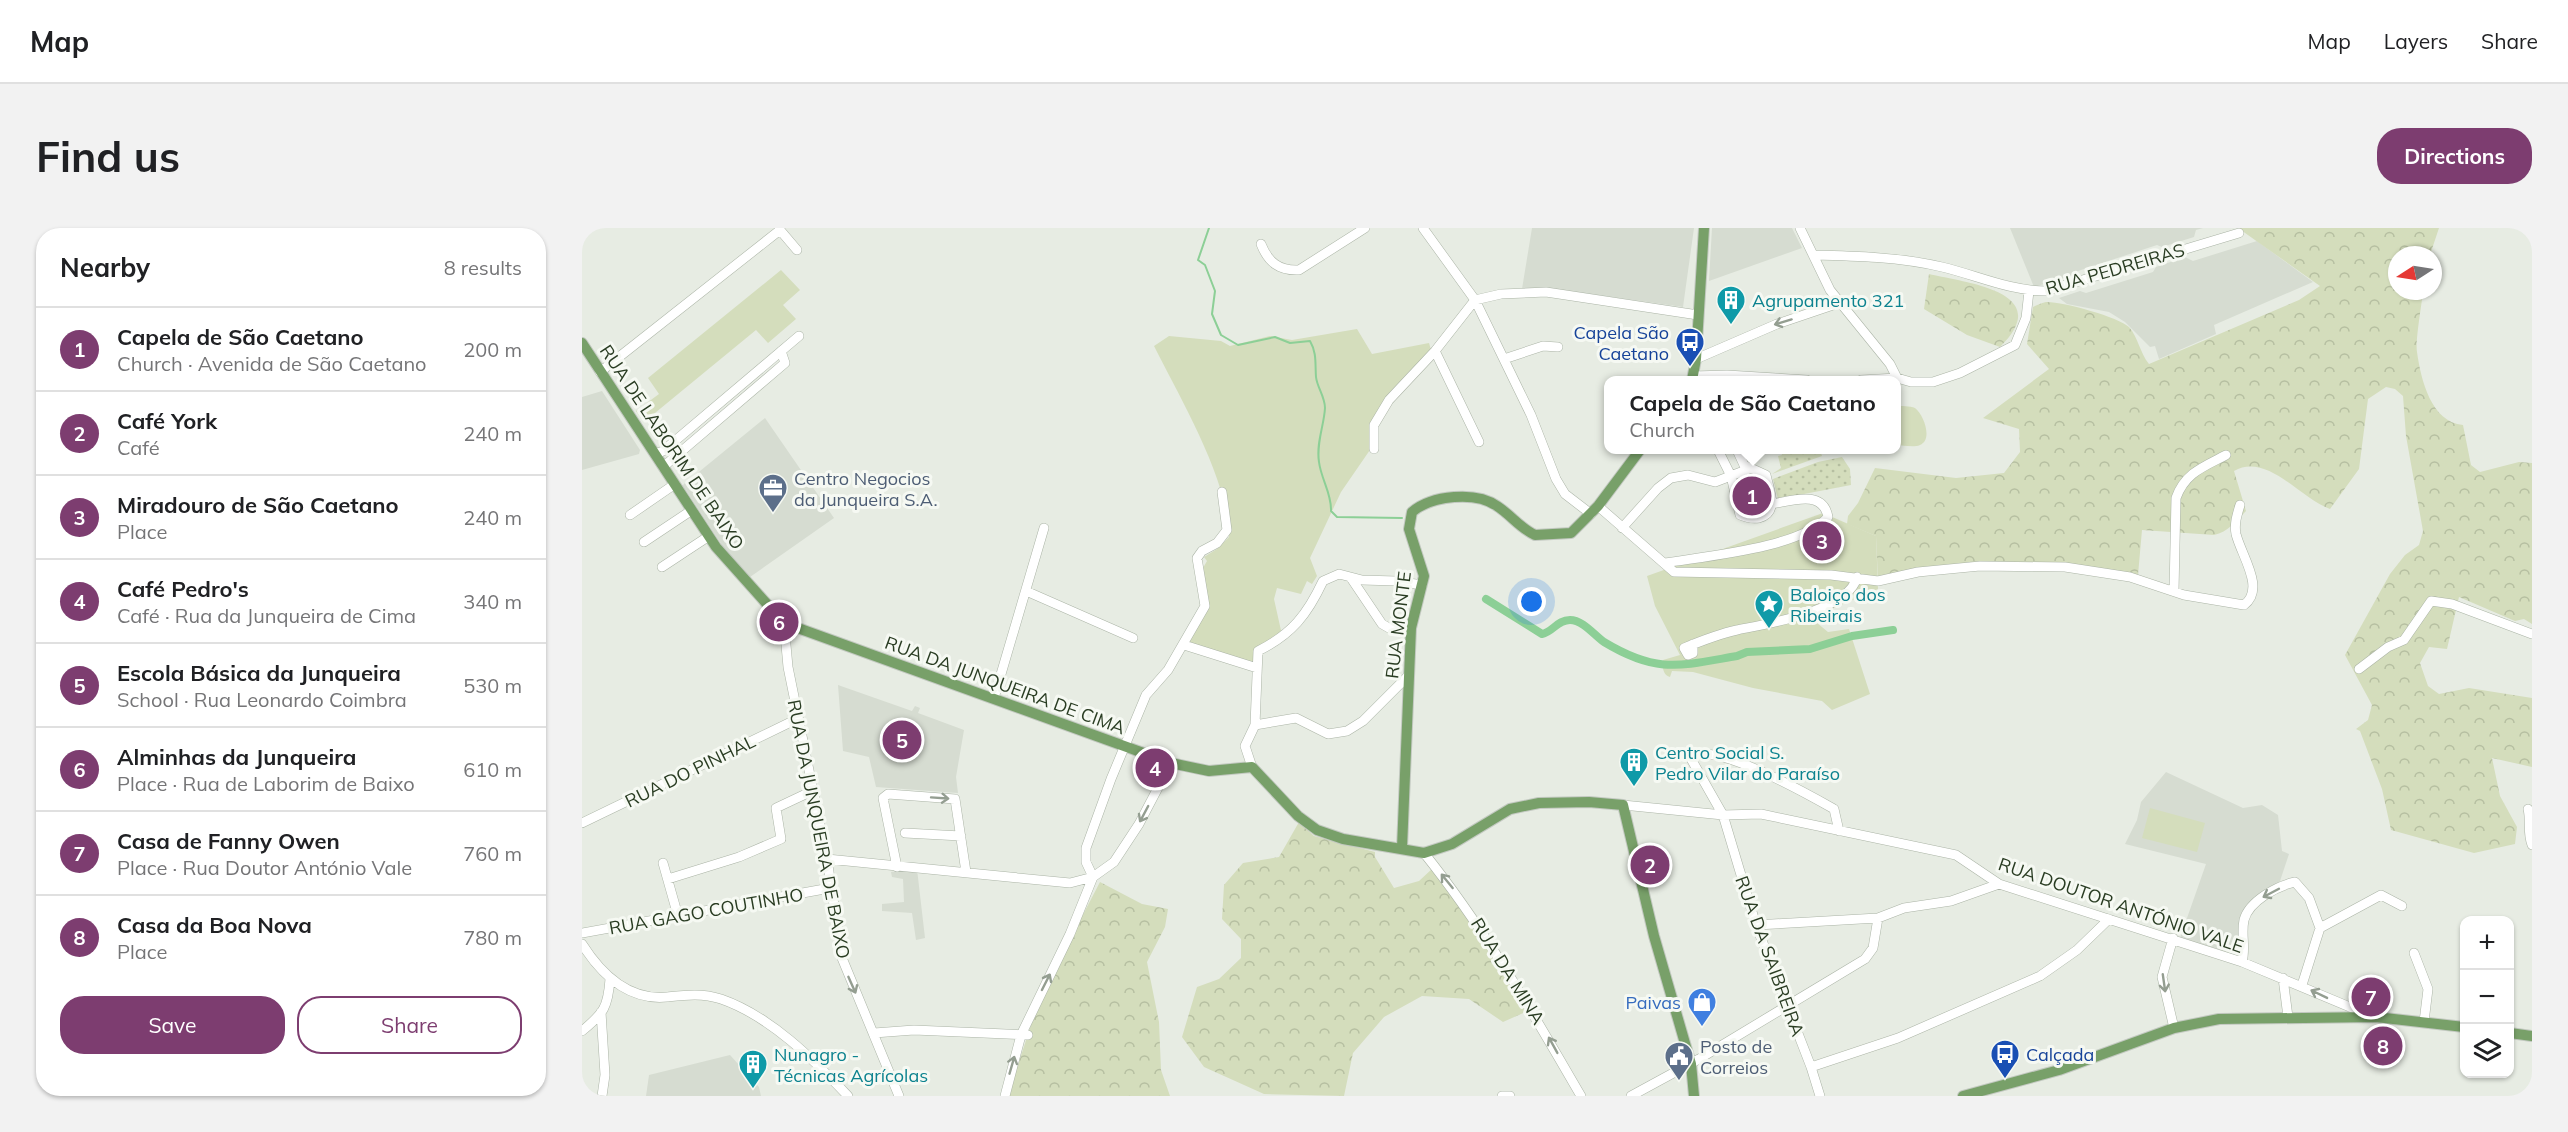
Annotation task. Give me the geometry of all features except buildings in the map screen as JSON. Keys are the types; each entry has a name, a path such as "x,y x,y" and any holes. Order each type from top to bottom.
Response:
{"main road":[{"path":"1696,376 1704,228"},
{"name":"RUA DE LABORIM DE BAIXO","path":"582,343 709,536 728,561 784,623"},
{"name":"RUA MONTE","path":"1402,848 1411,628 1422,585 1423,569 1411,537 1409,520 1412,512 1426,503 1449,497 1484,500 1497,505 1527,531 1545,536 1571,533 1594,510 1637,454"},
{"name":"RUA DA JUNQUEIRA DE CIMA","path":"784,623 1171,763 1209,771 1252,767"},
{"path":"1252,767 1298,816 1317,830 1343,839 1424,853"},
{"name":"RUA DOUTOR ANTÓNIO VALE","path":"1424,853 1452,844 1510,809 1539,803 1589,802 1623,806"},
{"path":"1623,806 1654,936 1691,1064 1694,1096"},
{"path":"1964,1096 2060,1070 2174,1028 2219,1019 2376,1017 2460,1026"},
{"path":"2514,1034 2532,1036"}],"street":[{"path":"1261,244 1274,264 1288,270 1299,270 1365,228"},
{"path":"1423,228 1475,300 1531,415 1556,479 1565,494 1622,528 1674,572 1831,574 1878,581 1918,572 1980,567 2065,567 2130,577 2174,591 2244,605 2250,600 2254,589 2236,532 2240,506"},
{"path":"1800,228 1839,303 1890,364 1896,376"},
{"path":"600,372 780,230 797,250"},
{"name":"RUA PEDREIRAS","path":"1901,379 1911,382 1933,382 1960,373 2015,345 2026,318 2029,291 2046,291 2239,233"},
{"path":"1813,255 1883,257 1941,267 2029,291"},
{"path":"1374,449 1374,425 1389,400 1435,351 1475,300 1501,294 1546,292 1698,315"},
{"path":"1696,359 1777,324 1839,303"},
{"path":"655,454 663,451 798,336"},
{"path":"1504,359 1543,346 1558,347"},
{"path":"663,466 785,363 781,351"},
{"path":"1435,351 1479,442"},
{"path":"1719,376 1740,376"},
{"path":"1720,454 1731,476 1740,515 1751,519 1764,516 1770,512 1772,504 1766,475 1762,471 1749,469 1744,465 1739,454"},
{"path":"2174,591 2175,498 2181,485 2190,474 2226,455"},
{"path":"1622,528 1658,488 1671,478 1688,475 1715,482 1749,469"},
{"path":"630,515 675,484"},
{"path":"1005,1096 1025,1035 1093,877 1086,862 1086,848 1110,779 1146,695 1168,670 1204,606 1197,558 1202,551 1217,543 1227,530 1222,492"},
{"path":"1772,504 1809,498 1820,503 1828,515"},
{"path":"644,542 692,510"},
{"path":"1828,515 1838,516"},
{"path":"1665,563 1773,544 1801,536 1822,523 1828,515"},
{"path":"994,698 1044,528"},
{"path":"662,567 709,536"},
{"path":"1252,767 1245,746 1255,725 1258,651 1283,639 1313,604 1323,581 1339,574 1351,578 1422,585"},
{"path":"1351,578 1382,624 1389,628 1411,628"},
{"path":"1693,644 1801,615 1847,593 1856,585 1857,578"},
{"path":"1026,591 1133,638"},
{"path":"2359,669 2388,647 2404,639 2431,601 2452,604 2532,634"},
{"name":"RUA DA JUNQUEIRA DE BAIXO","path":"784,623 797,719 827,859 842,958 899,1096"},
{"path":"1184,645 1257,668"},
{"path":"1255,725 1296,718 1328,734 1347,730 1363,721 1408,676"},
{"name":"RUA DO PINHAL","path":"582,823 797,719"},
{"name":"RUA DA SAIBREIRA","path":"1820,1096 1812,1067 1786,1006 1756,925 1723,815 1690,757 1698,753 1730,759 1787,784 1834,808 1839,831"},
{"path":"827,859 1070,883 1093,877 1114,862 1139,824 1171,763"},
{"path":"668,879 739,857 781,839 776,808 812,791"},
{"path":"897,867 883,798 888,794 955,799 966,872"},
{"name":"RUA DOUTOR ANTÓNIO VALE","path":"1623,806 1723,815 1761,814 1956,855 1999,884 2242,962 2302,986 2355,1011 2376,1017"},
{"path":"2528,809 2530,817 2527,831 2532,845"},
{"path":"904,833 961,836"},
{"name":"RUA DA MINA","path":"1424,853 1476,921 1546,1032 1581,1096"},
{"path":"663,863 678,916"},
{"path":"2242,962 2244,919 2257,900 2288,883 2295,882 2309,898 2320,928 2302,986"},
{"path":"1756,925 1878,918 1904,908 1951,902 1999,884"},
{"name":"RUA GAGO COUTINHO","path":"582,933 830,888"},
{"path":"2320,928 2381,895 2402,906"},
{"path":"1631,1096 1691,1064 1865,959 1873,948 1878,918"},
{"path":"1812,1067 1898,1038 2022,985 2077,950 2109,919"},
{"path":"2173,938 2162,976 2174,1028"},
{"path":"582,944 592,960 620,987 645,995 665,997 698,994 735,1005 804,1053 848,1096"},
{"path":"2415,953 2428,989 2424,1022"},
{"path":"2283,978 2288,1017"},
{"path":"582,1031 609,1003 610,979"},
{"path":"601,1012 605,1075 602,1096"},
{"path":"874,1033 884,1030 914,1030 1025,1035"},
{"path":"1502,1096 1510,1096"}],"shaded area":[{"path":"1532,228 1694,228 1683,307 1555,289 1522,289"},
{"path":"1712,228 1792,228 1802,248 1709,281"},
{"path":"2010,228 2203,228 2196,230 2194,237 2162,247 2157,245 2078,271 2075,275 2034,287"},
{"path":"2257,241 2313,282 2214,325 2216,334 2159,359 2155,346 2150,347 2125,322 2109,312 2067,304 2059,298 2080,291 2086,293 2153,272 2156,267 2185,257 2193,261"},
{"path":"602,391 640,450 639,454 582,470 582,397"},
{"path":"765,418 834,518 750,577 724,548 686,490 681,487 685,483 688,488 692,485 689,480"},
{"path":"838,685 912,711 915,706 920,708 918,713 964,730 956,777 958,793 876,787 869,757 843,751"},
{"path":"2166,772 2243,808 2262,805 2278,815 2282,851 2289,854 2279,884 2255,897 2240,919 2238,957 2180,938 2206,864 2125,844 2137,820 2141,802"},
{"path":"917,869 925,938 916,940 912,913 882,911 882,904 904,902 903,879 892,877 891,872"},
{"path":"730,1055 759,1087 761,1096 646,1096 649,1075"}],"green space":[{"path":"2238,228 2439,228 2433,246 2388,246 2388,300 2422,300 2417,347 2421,375 2435,408 2452,422 2463,425 2471,465 2480,472 2519,462 2532,463 2532,624 2524,619 2515,621 2459,597 2447,649 2429,647 2420,663 2428,686 2439,694 2469,688 2532,698 2532,767 2492,758 2500,796 2517,827 2515,844 2474,853 2391,830 2382,789 2360,731 2356,729 2368,720 2372,705 2345,655 2390,574 2405,555 2419,545 2423,531 2406,436 2403,396 2395,389 2386,387 2368,399 2359,469 2330,509 2271,472 2246,467 2234,471 2246,511 2228,529 2214,535 2142,530 2138,575 2130,577 2065,567 1980,566 1878,581 1876,536 1847,524 1848,516 1858,503 1875,468 1956,478 2004,473 2020,452 2019,429 1983,418 2049,369 2027,344 2033,307 2041,303 2053,302 2089,310 2123,323 2132,331 2149,364 2299,300 2320,286"},
{"path":"781,270 800,290 783,305 796,319 768,343 756,330 644,422 636,411 659,394 648,378"},
{"path":"1929,274 1983,287 2000,293 2012,302 2018,314 2015,328 2000,347 1967,335 1924,309"},
{"path":"1357,329 1372,354 1429,343 1431,350 1404,378 1380,409 1372,447 1341,492 1310,558 1317,576 1312,584 1307,581 1301,594 1277,588 1274,599 1282,635 1263,645 1255,664 1188,643 1207,607 1203,568 1207,561 1204,557 1217,549 1229,537 1227,515 1212,465 1154,346 1169,336 1221,341 1230,346 1270,336 1292,340"},
{"path":"1901,406 1915,408 1926,427 1924,442 1911,446 1901,445"},
{"path":"1821,454 1822,456 1772,474 1781,468 1778,456"},
{"path":"1842,457 1850,469 1851,485 1778,499 1773,479 1818,462"},
{"path":"1823,513 1876,536 1878,589 1811,618 1828,632 1849,629 1870,694 1832,710 1822,701 1753,688 1693,672 1672,671 1670,677 1664,673 1663,660 1680,655 1655,606 1647,576"},
{"path":"2150,808 2205,823 2197,852 2142,838"},
{"path":"1299,822 1314,836 1375,852 1375,857 1394,888 1419,881 1433,868 1530,1010 1503,1022 1469,999 1422,996 1384,1017 1353,1053 1344,1096 1264,1094 1204,1067 1182,1037 1197,987 1219,979 1241,958 1241,939 1222,919 1224,885 1243,863 1279,857"},
{"path":"1100,882 1142,904 1168,909 1165,927 1147,962 1159,1022 1161,1070 1170,1096 1008,1096 1040,997"}],"waterway":[{"path":"1209,228 1198,260 1205,265 1215,291 1212,314 1221,335 1238,345 1275,337 1290,343 1310,341 1312,345 1317,381 1325,408 1319,462 1330,499 1331,511 1337,517 1402,518"},
{"path":"1486,599 1542,634 1562,622 1575,621 1584,625 1604,642 1623,652 1639,659 1669,665 1699,663 1747,652 1810,649 1852,636 1893,630"}],"place":[{"name":"Agrupamento 321","path":"1731,326"},
{"name":"Capela São Caetano","path":"1690,368"},
{"name":"Capela de São Caetano","path":"1752,496"},
{"name":"Centro Negocios da Junqueira S.A.","path":"773,514"},
{"name":"Miradouro de São Caetano","path":"1822,541"},
{"name":"Alminhas da Junqueira","path":"779,622"},
{"name":"Baloiço dos Ribeirais","path":"1769,630"},
{"name":"Escola Básica da Junqueira","path":"902,740"},
{"name":"Café Pedro's","path":"1155,768"},
{"name":"Centro Social S. Pedro Vilar do Paraíso","path":"1634,788"},
{"name":"Café York","path":"1650,865"},
{"name":"Casa de Fanny Owen","path":"2371,997"},
{"name":"Paivas","path":"1702,1028"},
{"name":"Casa da Boa Nova","path":"2383,1046"},
{"name":"Calçada","path":"2005,1080"},
{"name":"Posto de Correios","path":"1679,1082"},
{"name":"Nunagro - Técnicas Agrícolas","path":"753,1090"}]}
